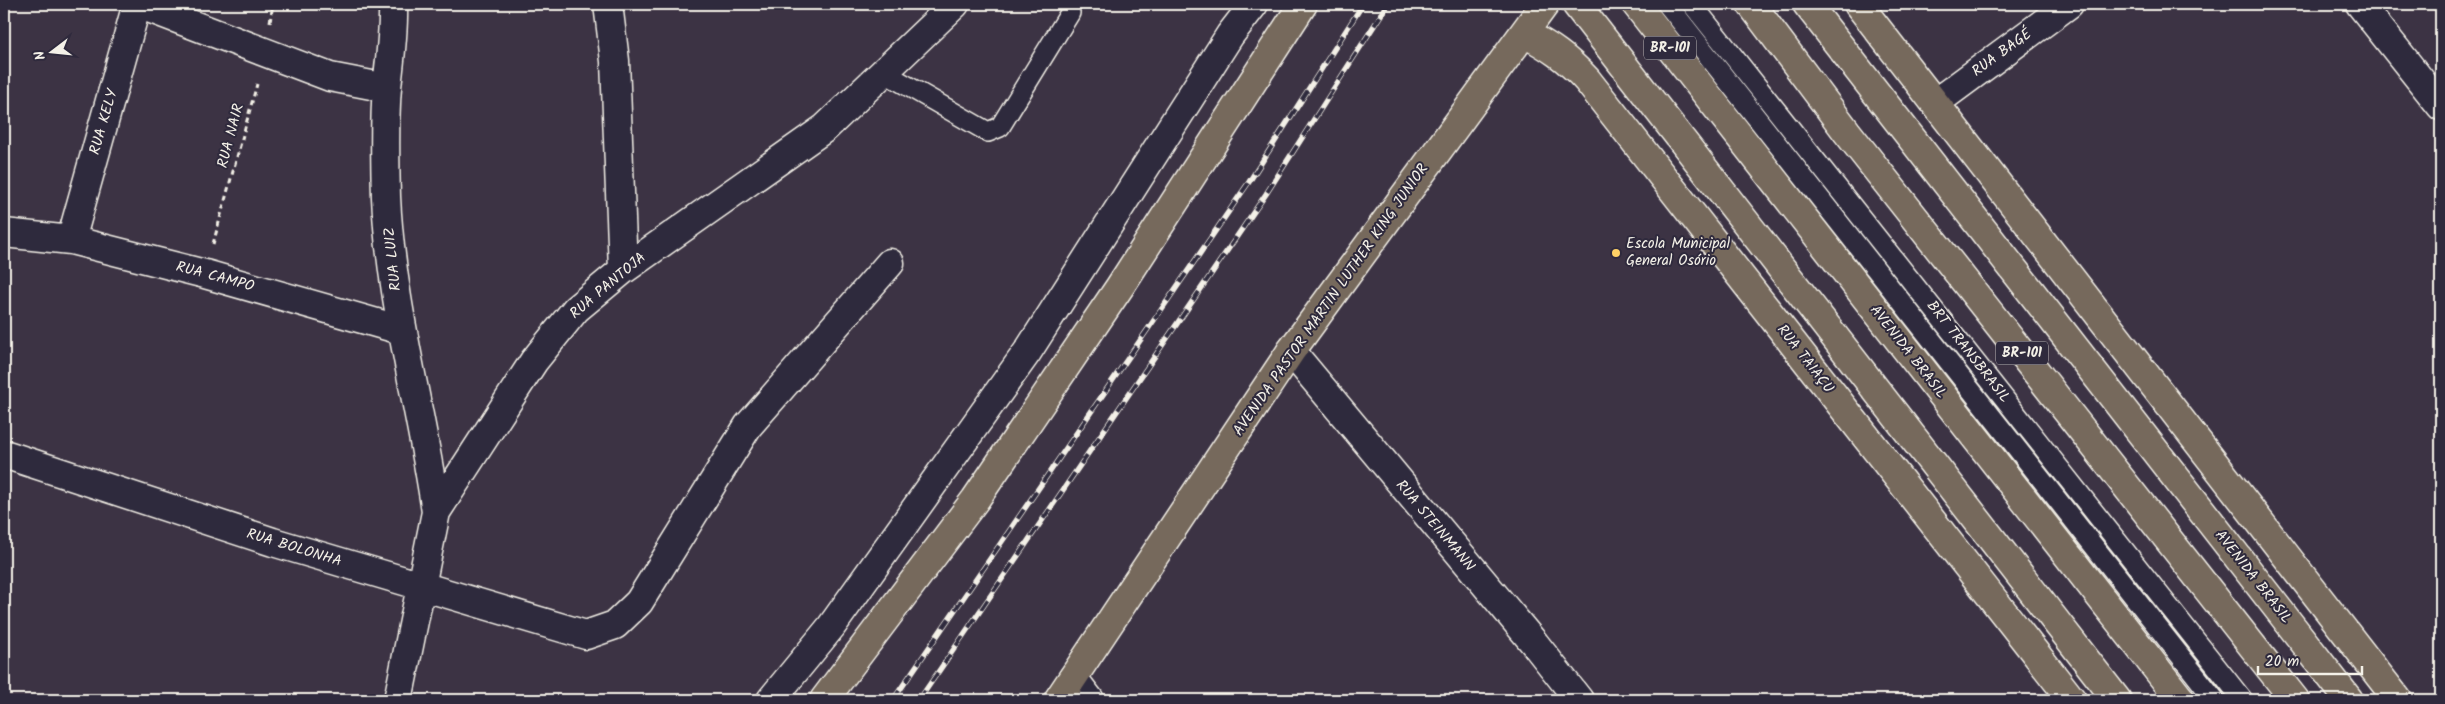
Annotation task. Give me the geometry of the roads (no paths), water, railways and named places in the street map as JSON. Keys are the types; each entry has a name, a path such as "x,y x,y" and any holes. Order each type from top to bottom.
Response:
{"main road":[{"path":"824,700 975,500 1124,280 1303,4"},
{"name":"AVENIDA PASTOR MARTIN LUTHER KING JUNIOR","path":"1065,689 1291,352 1545,4"},
{"path":"1576,4 2117,700"},
{"name":"AVENIDA BRASIL","path":"1636,4 2181,700"},
{"name":"BR-101","path":"1751,4 1847,132 2295,700"},
{"name":"AVENIDA BRASIL","path":"1807,4 2349,700"},
{"path":"1858,4 2398,700"},
{"name":"RUA TAIAÇU","path":"1524,33 1549,46 1568,60 1587,80 2072,700"}],"street":[{"path":"138,4 330,77 387,88"},
{"name":"RUA KELY","path":"71,240 138,4"},
{"name":"RUA LUIZ","path":"394,4 394,32 387,88 386,198 401,330 428,456 436,512"},
{"path":"608,4 615,61 622,270"},
{"name":"RUA PANTOJA","path":"398,700 436,512 534,361 576,308 622,270 825,128 955,4"},
{"path":"771,700 831,627 1028,351 1225,43 1254,4"},
{"name":"RUA BAGÉ","path":"1935,103 2069,4"},
{"path":"2360,4 2441,106"},
{"name":"RUA CAMPO","path":"16,234 71,240 205,274 401,330"},
{"name":"RUA BOLONHA","path":"4,454 273,542 422,588 586,635 615,625 639,602 748,426 890,263"},
{"name":"RUA STEINMANN","path":"1291,352 1535,644 1579,700"},
{"path":"1065,689 1090,700"}],"lane":[{"name":"BRT TRANSBRASIL","path":"1667,4 2215,700"},
{"name":"BRT TRANSBRASIL","path":"1695,7 2243,700"},
{"path":"885,72 988,132 1000,127 1070,13"}],"railway":[{"path":"893,700 1249,182 1363,4"},
{"path":"919,700 1266,194 1388,4"}],"place":[{"name":"Escola Municipal General Osório","path":"1616,253"}]}
